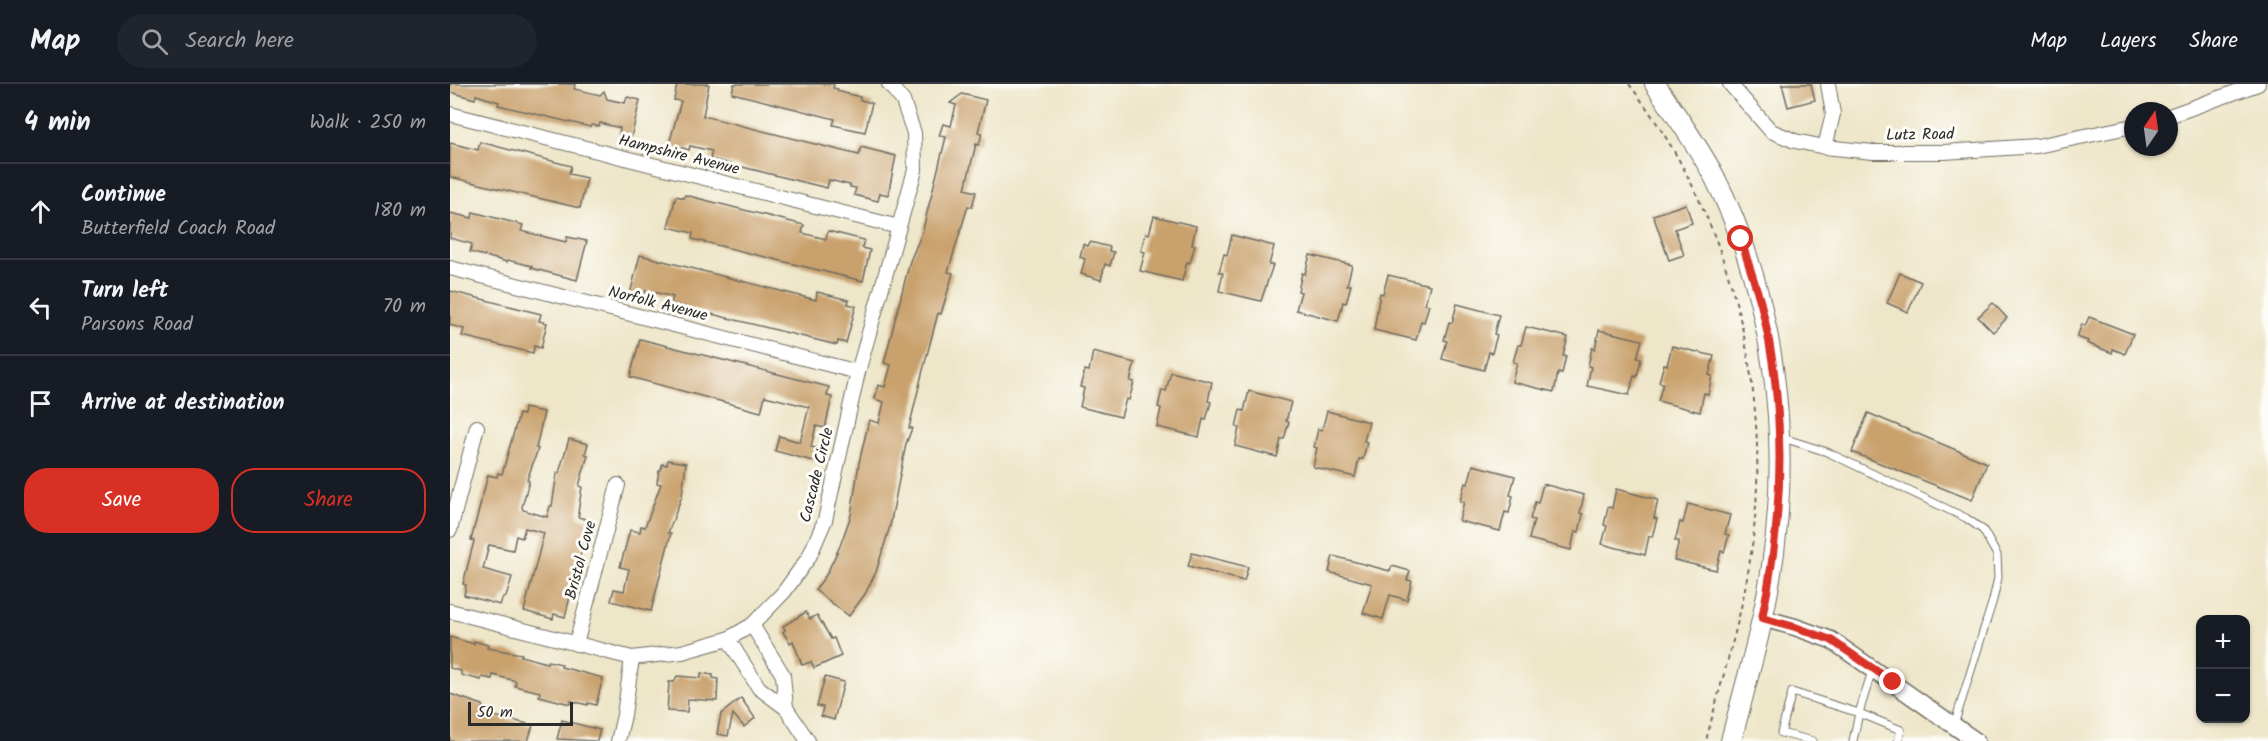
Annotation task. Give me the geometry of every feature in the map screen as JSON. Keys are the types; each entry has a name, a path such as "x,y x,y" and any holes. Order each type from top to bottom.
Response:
{"main road":[{"path":"1656,84 1713,175 1741,239 1761,304 1770,351 1780,437 1781,460 1771,574 1731,741"}],"street":[{"name":"Cascade Circle","path":"450,612 632,658 682,652 728,639 752,625 784,592 809,557 825,520 858,372 915,170 914,133 903,101 889,84"},
{"name":"Lutz Road","path":"1730,84 1771,131 1795,141 1826,147 1873,152 1944,152 2025,147 2124,128"},
{"path":"1826,147 1833,114 1828,84"},
{"path":"2178,113 2258,84"},
{"name":"Hampshire Avenue","path":"450,114 899,227"},
{"name":"Norfolk Avenue","path":"450,268 858,372"},
{"path":"450,530 477,428"},
{"name":"Bristol Cove","path":"576,644 618,485"},
{"path":"1762,618 1831,640 1976,741"},
{"path":"752,625 783,675 786,708"},
{"path":"728,639 759,688 786,708 808,741"},
{"path":"618,741 632,658"}],"lane":[{"path":"1780,437 1827,452 1966,518 1983,530 1997,555 1998,578 1954,725"},
{"path":"1855,741 1859,713 1873,669"},
{"path":"1776,741 1792,692 1859,713 1901,730 1898,741"},
{"path":"1780,733 1813,741"}],"path":[{"path":"1629,84 1652,116 1687,175 1717,243 1735,296 1746,346 1754,401 1756,500 1750,559 1737,623 1706,741"}],"building":[{"path":"450,84 575,84 574,89 600,95 604,91 607,99 625,103 627,97 640,100 631,138 619,135 620,128 600,123 599,126 591,125 590,127 498,105 499,102 476,95 475,99 450,92"},
{"path":"677,84 709,84 703,116 859,155 861,147 896,156 888,195 880,193 878,201 854,195 856,188 850,185 829,180 827,188 710,159 712,151 690,146 689,150 682,148 681,151 668,148 681,101 674,100"},
{"path":"734,84 834,84 833,88 838,89 837,91 872,103 865,132 833,125 835,119 732,93"},
{"path":"1782,84 1811,84 1815,100 1788,107"},
{"path":"962,94 986,100 978,132 982,133 979,145 976,144 965,189 976,192 972,207 968,206 948,272 953,273 941,314 938,313 922,374 890,526 876,572 865,594 849,616 815,590 826,575 840,546 851,515 859,463 869,420 879,423 884,402 875,399 878,385 885,387 891,365 884,363 910,261 922,233 946,137 939,136 943,124 951,126 956,105 950,103"},
{"path":"480,142 571,166 569,174 587,178 580,208 450,177 450,143 478,150"},
{"path":"685,195 804,225 802,233 826,239 828,231 864,240 862,248 870,250 863,281 692,239 693,233 668,227 676,196 684,198"},
{"path":"1686,204 1692,223 1675,229 1684,255 1669,260 1653,215"},
{"path":"473,212 523,225 521,231 566,242 567,237 587,241 577,280 531,268 532,266 470,252 472,244 450,238 450,213 472,218"},
{"path":"1154,216 1196,226 1192,245 1195,245 1182,281 1140,271 1145,252 1141,251"},
{"path":"1232,235 1274,246 1269,265 1273,265 1261,301 1219,291 1223,273 1219,272 1224,254 1227,255"},
{"path":"1090,242 1110,247 1109,251 1114,252 1110,266 1105,264 1101,280 1081,274 1085,259 1080,257 1083,244 1088,246"},
{"path":"640,255 816,300 817,292 849,300 848,304 856,306 846,343 838,341 837,345 671,304 673,297 646,290 644,298 630,294"},
{"path":"1310,255 1352,265 1347,285 1351,285 1338,321 1296,310 1301,292 1298,291 1302,273 1305,274"},
{"path":"1900,273 1921,282 1908,312 1887,303"},
{"path":"1388,275 1430,285 1425,304 1429,305 1424,322 1421,321 1416,340 1374,330 1380,293 1383,294"},
{"path":"450,291 541,314 539,321 547,323 541,348 534,346 533,353 462,336 464,329 450,325"},
{"path":"1993,303 2007,318 1993,332 1978,317"},
{"path":"1457,304 1499,315 1494,334 1497,335 1484,370 1442,359 1447,341 1444,340"},
{"path":"2089,317 2133,334 2125,354 2113,349 2112,353 2077,337 2082,324 2085,326"},
{"path":"1526,327 1568,337 1563,356 1566,356 1562,374 1558,373 1554,392 1512,382 1517,363 1513,362"},
{"path":"1599,330 1642,340 1637,358 1641,359 1637,377 1634,376 1629,395 1587,386 1591,367 1588,366"},
{"path":"640,339 829,387 827,396 832,397 825,428 816,426 811,447 820,449 817,462 775,451 779,436 800,442 809,407 765,396 761,412 630,377"},
{"path":"1672,346 1714,356 1709,375 1712,376 1708,394 1704,393 1700,412 1658,401 1663,383 1659,382"},
{"path":"1093,352 1135,363 1130,381 1134,382 1121,417 1080,407 1084,388 1080,387 1085,370 1089,371"},
{"path":"1171,372 1212,382 1208,401 1211,402 1206,420 1203,419 1199,437 1157,427 1162,390 1166,391"},
{"path":"1249,391 1291,402 1286,421 1289,422 1284,439 1281,439 1277,457 1235,446 1240,410 1244,411"},
{"path":"524,408 544,412 536,448 538,449 527,480 529,481 523,510 547,517 550,506 552,506 557,473 559,473 569,439 588,444 585,454 588,455 579,486 582,487 578,517 589,520 565,617 554,614 553,619 524,611 544,533 525,528 522,538 516,536 513,550 489,545 483,569 512,577 506,597 503,597 500,605 464,595 466,585 463,584 474,541 471,540 488,475 497,477 498,473 502,474 519,414 523,415"},
{"path":"1327,411 1369,422 1364,441 1367,442 1363,459 1359,459 1355,477 1313,467 1318,429 1322,430"},
{"path":"1868,413 1987,463 1972,500 1852,452"},
{"path":"668,460 686,463 682,496 668,533 671,533 651,611 611,601 614,589 624,591 629,569 620,567 630,530 640,532 641,526 645,527 661,484 657,483 659,470 662,464 667,465"},
{"path":"1473,465 1515,476 1510,495 1513,496 1509,513 1505,512 1500,531 1459,521 1464,502 1460,501"},
{"path":"1543,484 1584,495 1579,532 1575,531 1571,550 1529,539 1534,520 1530,519 1535,502 1538,503"},
{"path":"1616,489 1658,500 1654,518 1657,519 1652,537 1649,536 1645,555 1602,544 1607,526 1604,525 1608,507 1612,508"},
{"path":"1688,504 1730,515 1725,534 1729,535 1724,552 1721,551 1716,570 1674,560 1679,541 1675,541"},
{"path":"1192,553 1248,567 1244,581 1188,566"},
{"path":"1333,556 1390,571 1392,566 1410,571 1407,580 1412,581 1407,600 1390,595 1383,619 1363,613 1372,584 1329,572"},
{"path":"806,612 810,619 817,615 831,639 834,638 841,656 814,668 811,662 802,665 793,641 790,643 783,632 785,630 783,626"},
{"path":"450,637 474,644 474,641 488,645 487,648 522,654 521,656 547,663 548,661 562,664 561,667 603,678 596,705 571,701 570,704 539,696 540,692 515,686 516,681 493,675 492,679 482,677 481,680 461,675 461,671 450,668"},
{"path":"701,673 713,675 713,678 718,679 717,701 688,699 687,712 667,711 669,682 674,682 677,676 701,678"},
{"path":"825,677 844,682 834,720 821,716 823,707 817,706"},
{"path":"450,694 483,705 481,713 533,725 528,741 450,741"},
{"path":"741,698 755,718 744,727 733,714 728,736 717,734 721,714"},
{"path":"562,720 600,730 597,741 557,739"}],"route":[{"path":"1741,239 1761,304 1776,388 1780,437 1781,460 1776,532 1771,574 1762,618 1831,640 1893,682"}]}
